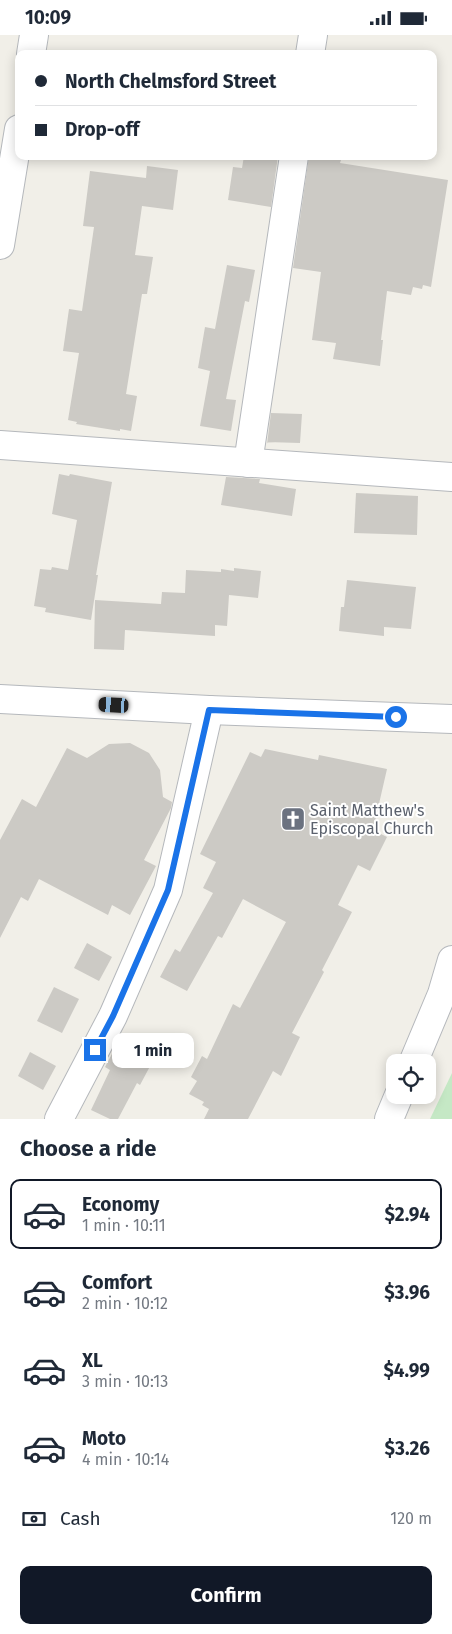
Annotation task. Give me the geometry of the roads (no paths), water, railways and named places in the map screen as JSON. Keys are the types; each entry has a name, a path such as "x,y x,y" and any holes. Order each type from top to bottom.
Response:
{"street":[{"path":"32,50 34,35"},
{"path":"311,50 313,35"},
{"path":"0,245 15,153"},
{"path":"248,463 293,160"},
{"path":"0,445 452,477"},
{"path":"0,699 209,710 452,719"},
{"path":"59,1119 113,1016 168,890 209,710"},
{"path":"417,1054 442,994 452,960"},
{"path":"389,1119 395,1104"}],"place":[{"name":"Saint Matthew's Episcopal Church","path":"293,819"}]}
